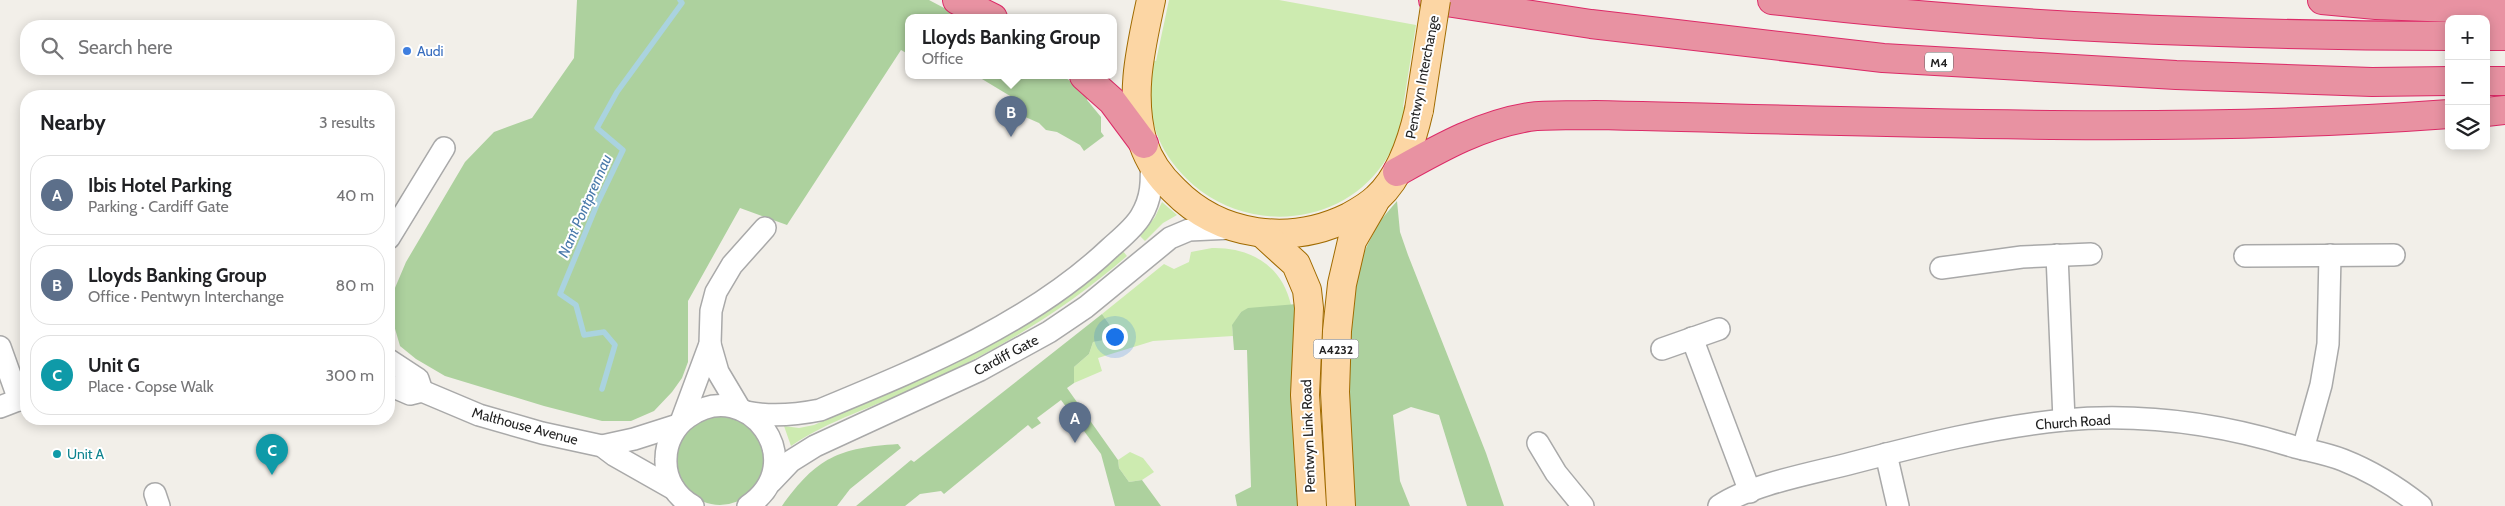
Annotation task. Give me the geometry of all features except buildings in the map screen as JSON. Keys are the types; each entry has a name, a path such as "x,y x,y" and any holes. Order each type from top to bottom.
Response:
{"highway":[{"path":"957,0 985,14"},
{"name":"M4","path":"1434,0 1591,24 1883,58 2176,75 2372,82 2445,82"},
{"path":"1772,0 1926,15 2070,25 2347,36 2445,36"},
{"path":"2322,0 2376,5 2505,10"},
{"path":"2490,36 2505,36"},
{"path":"1087,79 1118,108 1147,152"},
{"path":"2490,81 2505,81"},
{"path":"2490,112 2505,110"},
{"path":"1397,172 1453,140 1486,127 1531,117 1595,115 2102,126 2232,126 2363,121 2445,114"}],"main road":[{"name":"Pentwyn Interchange","path":"1151,0 1139,58 1136,94 1147,152 1163,179 1186,202 1210,218 1235,228 1263,234 1300,233 1326,227 1376,200 1397,172 1409,145 1419,110 1434,0"},
{"name":"Pentwyn Link Road","path":"1341,506 1336,392 1337,331 1342,284 1352,241 1376,200"},
{"name":"Pentwyn Link Road","path":"1263,234 1296,264 1307,290 1309,308 1305,395 1312,506"}],"street":[{"path":"395,228 444,148"},
{"name":"Cardiff Gate","path":"680,423 698,410 716,405 763,415 820,410 954,350 1018,316 1089,267 1136,223 1151,192 1147,152"},
{"path":"684,500 668,478 666,459 669,440 680,423 710,344 712,306 718,287 732,266 764,228"},
{"name":"Cardiff Gate","path":"759,498 791,461 815,446 980,370 1049,332 1086,306 1170,238 1189,230 1235,228"},
{"path":"1941,268 2057,255 2091,254"},
{"path":"2057,255 2064,420"},
{"path":"2245,256 2394,255"},
{"path":"2303,449 2321,384 2328,344 2330,256"},
{"path":"1662,349 1719,329"},
{"path":"1692,338 1750,492"},
{"path":"710,344 718,372 743,410"},
{"path":"0,347 15,401"},
{"name":"Malthouse Avenue","path":"395,364 418,379 422,391"},
{"name":"Malthouse Avenue","path":"395,388 410,394 422,391 479,415 542,433 602,446 634,439 680,423"},
{"name":"Cardiff Gate","path":"743,410 764,428 774,449 775,464 759,498"},
{"name":"Church Road","path":"1719,506 1750,492 1886,454 1975,434 2064,420 2136,419 2224,428 2342,460 2396,486 2421,506"},
{"path":"1538,443 1556,472 1583,506"},
{"name":"Malthouse Avenue","path":"602,446 614,456 684,500"},
{"path":"1886,454 1898,506"}],"green space":[{"path":"577,0 929,0 955,14 905,14 905,52 901,50 787,225 740,208 688,301 688,362 682,378 654,411 631,421 602,421 544,406 445,376 416,359 400,346 395,329 395,288 406,262 465,162 494,132 532,118 574,58"},
{"path":"1169,0 1279,0 1416,25 1403,107 1406,108 1397,137 1383,164 1366,184 1345,199 1322,210 1298,215 1273,216 1248,213 1224,204 1201,191 1186,178 1167,155 1158,137 1153,119 1150,94 1151,60 1156,61"},
{"path":"982,79 1067,79 1090,95 1087,100 1101,117 1101,132 1104,136 1084,151 1080,145 1057,132 1046,130 1039,123 1023,116 1016,109 1020,102"},
{"path":"1397,201 1400,232 1408,255 1486,453 1504,506 1467,506 1439,415 1411,407 1393,415 1400,481 1410,506 1354,506 1347,434 1351,299 1361,258 1379,222"},
{"path":"1162,202 1177,215 1163,223 1145,241 1140,236 1155,217"},
{"path":"1212,248 1240,251 1252,255 1263,262 1280,280 1287,291 1291,305 1241,312 1232,326 1233,336 1153,341 1098,358 1102,371 1074,383 1074,367 1089,354 1093,342 1111,337 1114,331 1102,314 1164,264 1174,269 1189,262 1191,252"},
{"path":"1122,250 1127,256 1103,276 1053,312 1001,345 918,387 821,428 791,446 784,426 799,428 814,425 940,370"},
{"path":"1297,304 1294,453 1298,506 1237,506 1235,495 1251,487 1247,350 1234,350 1232,325 1241,312 1248,308"},
{"path":"1102,314 1114,331 1108,338 1093,342 1089,354 1074,367 1074,383 1067,388 1118,460 1119,468 1129,482 1142,480 1161,506 1115,506 1101,454 1061,400 1037,418 1041,423 1032,429 1028,425 944,494 941,491 920,494 905,506 856,506 911,460 914,462"},
{"path":"720,415 737,419 752,428 761,443 765,460 761,477 752,492 737,501 720,505 703,501 688,492 679,477 675,460 679,443 688,428 703,419"},
{"path":"898,444 901,448 850,489 837,506 782,506 807,476 831,458 860,448"},
{"path":"1130,452 1143,458 1154,472 1142,480 1129,482 1119,468 1118,460"}],"waterway":[{"name":"Nant Pontprennau","path":"602,389 615,345 604,332 584,335 576,305 560,294 598,202 623,150 597,128 617,92 682,3 680,0"}],"place":[{"name":"Audi","path":"407,51"},
{"name":"Lloyds Banking Group","path":"1011,137"},
{"name":"Ibis Hotel Parking","path":"1075,443"},
{"name":"Unit A","path":"57,454"},
{"name":"Unit G","path":"272,475"}]}
